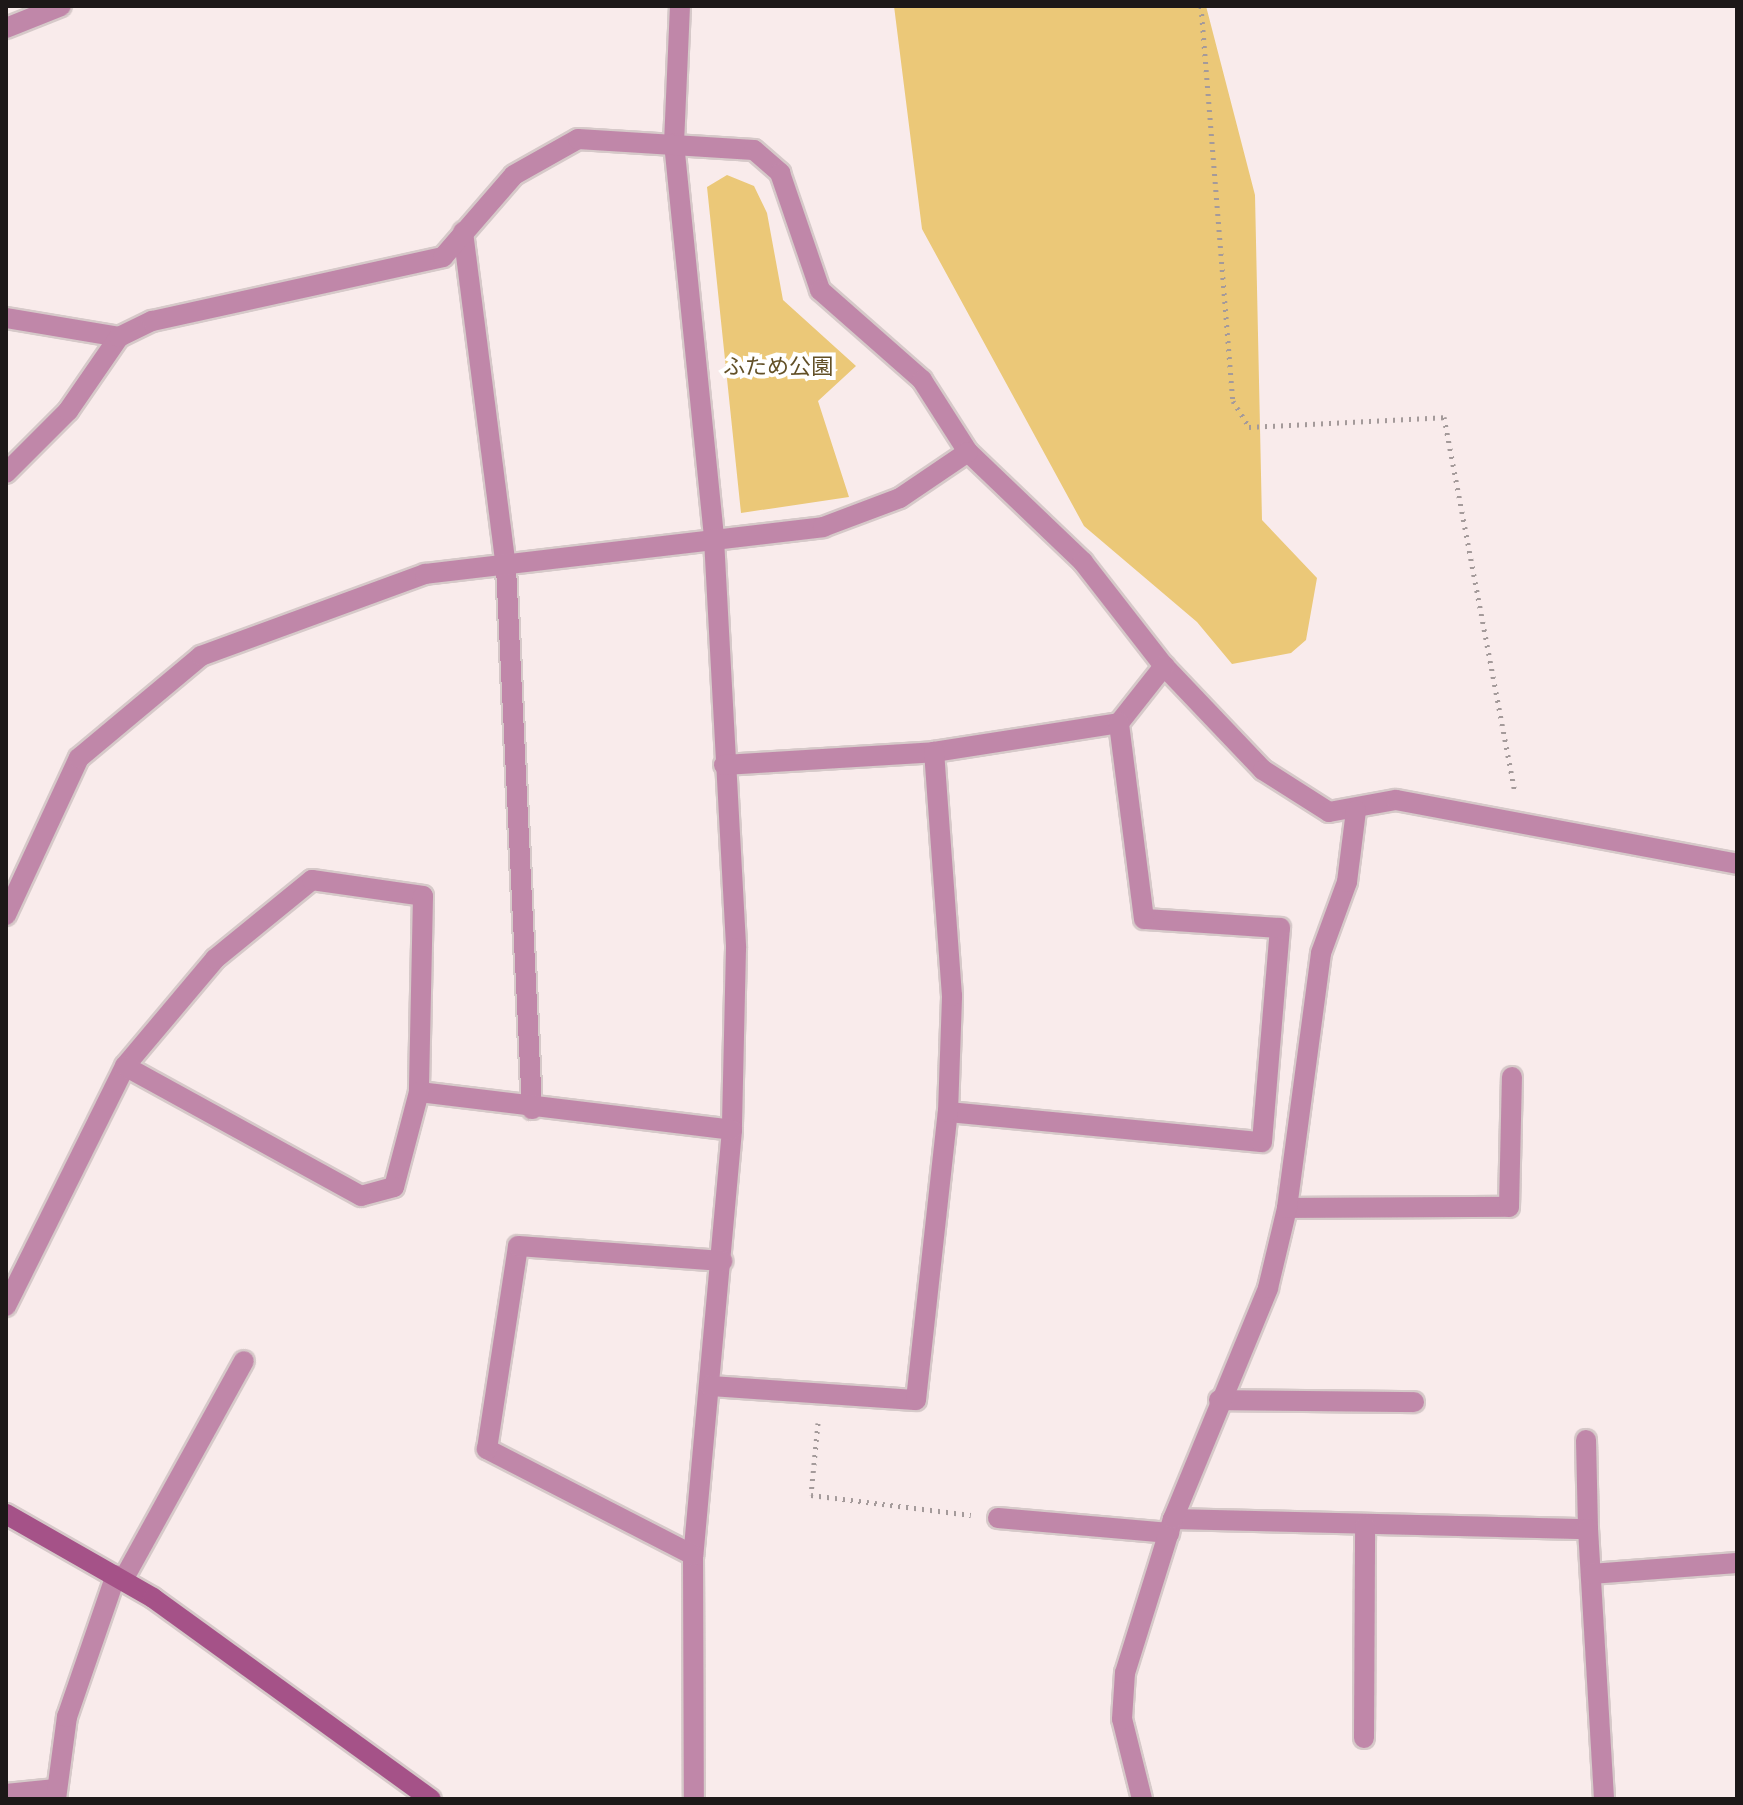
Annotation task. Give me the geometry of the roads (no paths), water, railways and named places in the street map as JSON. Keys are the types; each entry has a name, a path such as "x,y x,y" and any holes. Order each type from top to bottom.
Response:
{"street":[{"path":"6,28 61,6"},
{"path":"680,6 674,143 714,539 736,948 732,1130 693,1555 694,1799"},
{"path":"6,473 68,411 119,337 152,321 443,257 514,175 578,139 754,150 780,173 820,290 922,380 968,452 1083,562 1164,666 1263,770 1329,812 1356,811 1396,800 1521,821 1737,864"},
{"path":"463,232 506,567 532,1109"},
{"path":"6,318 119,337"},
{"path":"6,915 79,758 201,656 425,574 506,567 823,527 900,498 968,452"},
{"path":"724,765 934,752 1119,723 1164,666"},
{"path":"948,1112 1262,1142 1280,928 1144,919 1119,723"},
{"path":"710,1386 916,1400 948,1112 952,996 934,752"},
{"path":"1142,1799 1122,1719 1125,1673 1171,1526 1219,1400 1268,1288 1287,1208 1321,953 1347,882 1356,811"},
{"path":"6,1306 125,1066 215,959 312,880 423,896 419,1092 394,1187 361,1196 125,1066"},
{"path":"1287,1208 1509,1207 1512,1077"},
{"path":"419,1092 532,1109 732,1130"},
{"path":"693,1555 487,1449 518,1246 722,1261"},
{"path":"6,1794 56,1794 67,1717 120,1578 244,1361"},
{"path":"1219,1400 1414,1402"},
{"path":"1586,1440 1588,1529 1604,1799"},
{"path":"6,1514 120,1578 431,1799"},
{"path":"998,1518 1171,1526 1588,1529"},
{"path":"1364,1738 1365,1526"},
{"path":"1591,1574 1737,1563"}],"park label":[{"name":"ふため公園","path":"778,367"}]}
